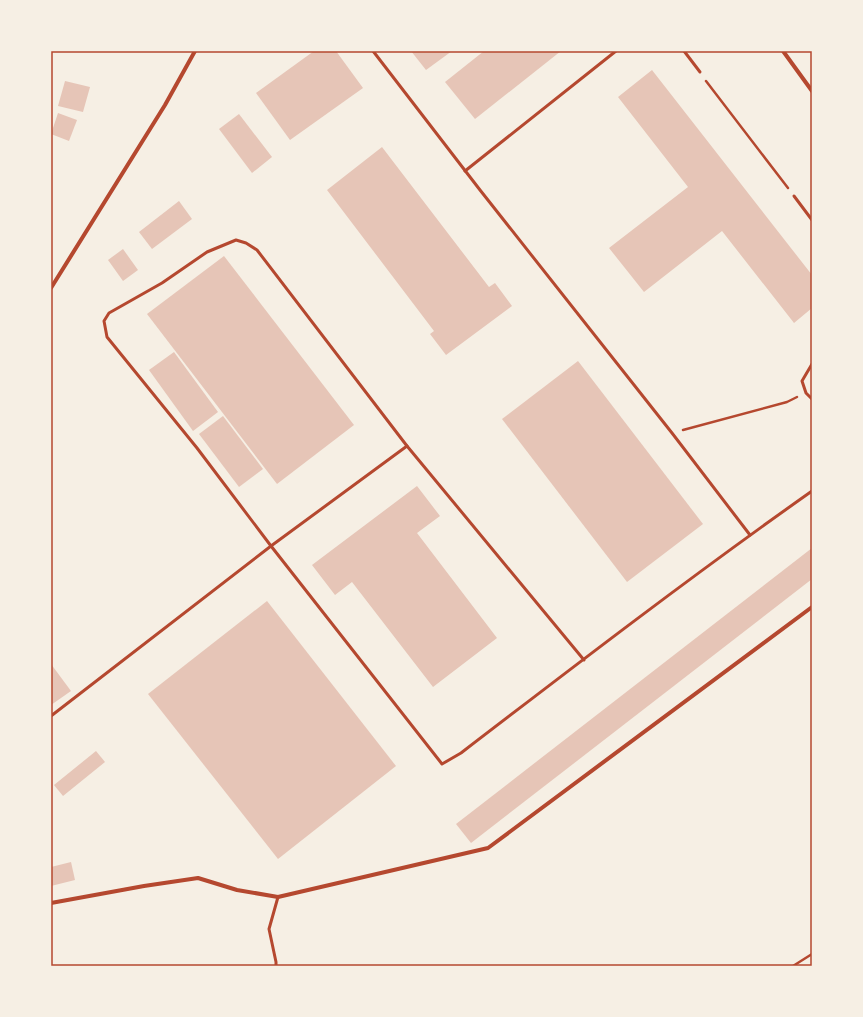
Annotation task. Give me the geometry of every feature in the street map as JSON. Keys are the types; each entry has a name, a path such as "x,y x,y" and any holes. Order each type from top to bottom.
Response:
{"street":[{"path":"51,288 195,51"},
{"path":"782,51 812,91"},
{"path":"51,902 198,878 237,890 278,897 488,848 812,607"}],"lane":[{"path":"373,51 750,535"},
{"path":"465,171 616,51"},
{"path":"684,51 700,72"},
{"path":"794,196 812,220"},
{"path":"584,660 407,446 257,250 246,243 236,240 207,252 162,283 109,313 104,321 107,337 197,448 271,546 442,764 461,753 750,535 812,491"},
{"path":"812,364 802,381 806,393 812,399"},
{"path":"51,716 271,546 407,446"},
{"path":"276,966 269,929 278,897"}],"path":[{"path":"700,72 794,196"},
{"path":"672,433 787,402 806,393"},
{"path":"793,966 812,954"}],"building":[{"path":"314,51 336,51 363,88 290,140 256,93"},
{"path":"411,51 452,51 426,70"},
{"path":"484,51 561,51 475,119 445,82"},
{"path":"652,70 812,275 812,308 794,323 722,231 644,292 609,248 688,187 618,97"},
{"path":"65,81 90,87 83,112 58,106"},
{"path":"58,113 77,120 69,141 51,134"},
{"path":"239,114 272,157 252,173 219,129"},
{"path":"382,147 489,287 495,283 512,306 446,355 430,334 434,331 327,190"},
{"path":"179,201 192,219 152,249 139,232"},
{"path":"123,249 138,270 123,281 108,260"},
{"path":"224,256 354,425 277,484 147,314"},
{"path":"174,352 218,412 193,431 149,370"},
{"path":"578,361 703,524 627,582 502,419"},
{"path":"223,416 263,469 239,487 199,434"},
{"path":"417,486 440,516 417,533 497,638 433,687 352,582 335,595 312,565"},
{"path":"812,548 812,579 471,843 456,824"},
{"path":"267,601 396,766 278,859 148,694"},
{"path":"51,664 71,691 51,705"},
{"path":"96,751 105,762 63,796 54,785"},
{"path":"71,862 75,880 51,886 51,867"}]}
